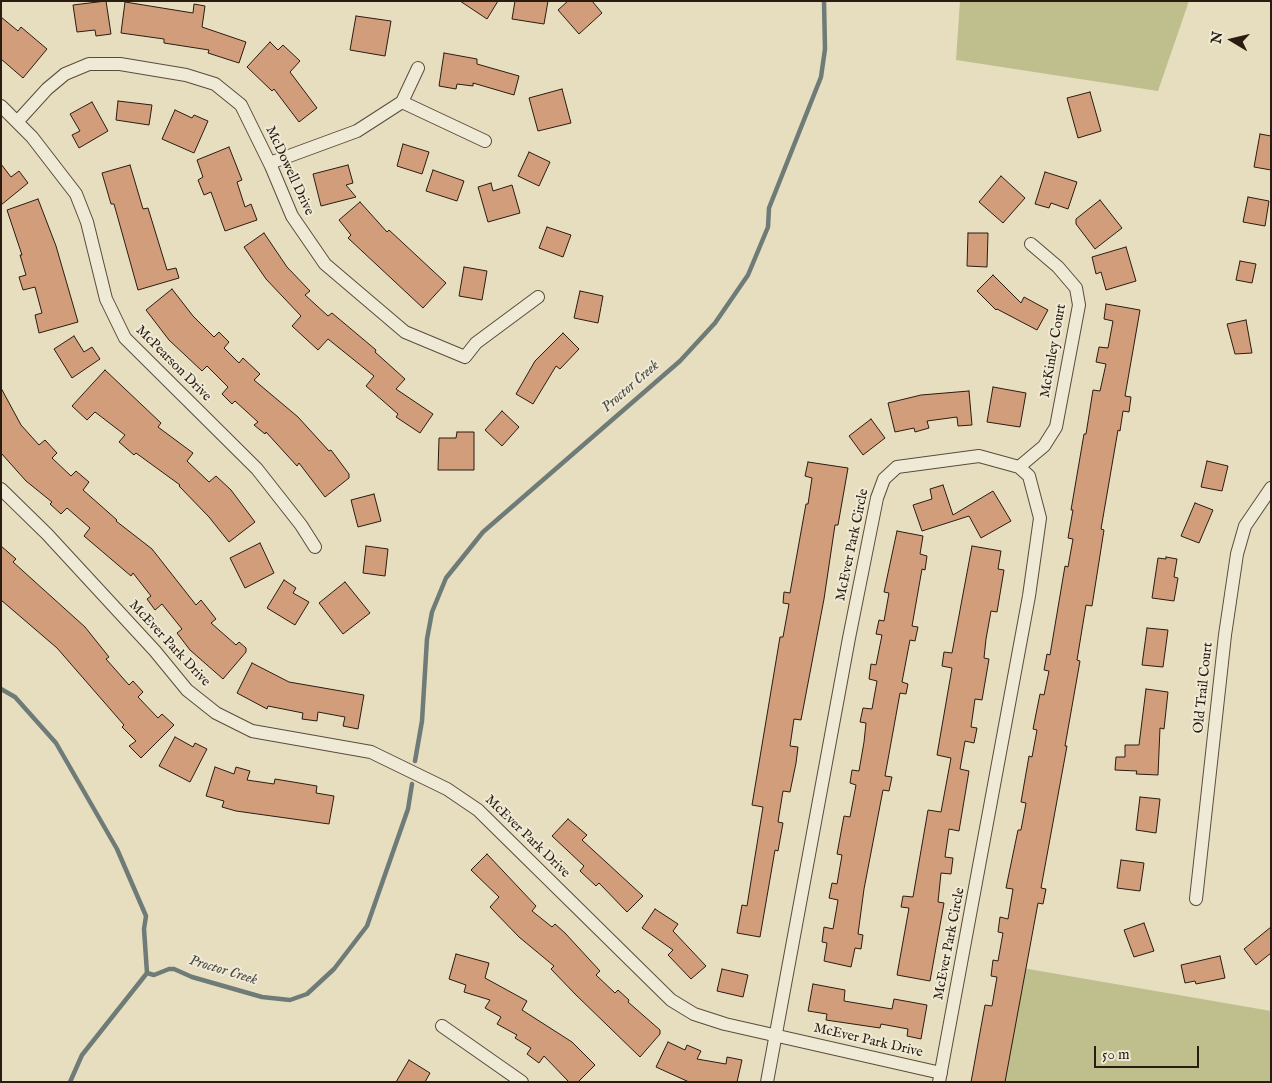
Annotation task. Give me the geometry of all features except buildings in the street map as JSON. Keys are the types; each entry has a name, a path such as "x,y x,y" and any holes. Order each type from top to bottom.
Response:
{"street":[{"name":"McDowell Drive","path":"17,122 47,89 65,74 89,64 120,64 186,75 215,84 241,105 270,162 292,216 325,264 406,332 465,357 476,343 538,296"},
{"path":"270,162 357,130 402,102 418,68"},
{"path":"402,102 485,141"},
{"name":"McPearson Drive","path":"1,106 58,168 76,194 87,222 106,299 124,338 257,469 295,517 315,547"},
{"name":"McKinley Court","path":"1019,467 1044,446 1056,427 1079,305 1076,288 1058,267 1031,244"},
{"name":"McEver Park Circle","path":"767,1082 849,638 877,498 884,479 897,467 978,456 1019,467 1029,476 1040,518 1029,596 940,1077"},
{"name":"Old Trail Court","path":"1196,899 1225,634 1237,554 1245,526 1271,488"},
{"name":"McEver Park Drive","path":"1,489 53,541 155,651 188,690 216,713 252,731 372,752 447,789 478,810 672,1000 694,1014 940,1077"},
{"path":"442,1026 522,1082"}],"green space":[{"path":"960,1 1189,1 1158,91 956,60"},
{"path":"1011,966 1271,1011 1271,1082 986,1082"}],"waterway":[{"name":"Proctor Creek","path":"415,761 422,721 427,639 432,612 446,578 483,532 680,361 715,323 748,275 768,227 769,208 821,77 825,49 824,1"},
{"path":"1,689 15,697 56,743 117,849 146,916 144,929 147,973"},
{"name":"Proctor Creek","path":"147,973 154,975 174,969 192,977 262,997 290,1000 307,994 334,969 367,926 408,809 412,784"},
{"name":"Proctor Creek","path":"70,1082 82,1055 147,973"}]}
